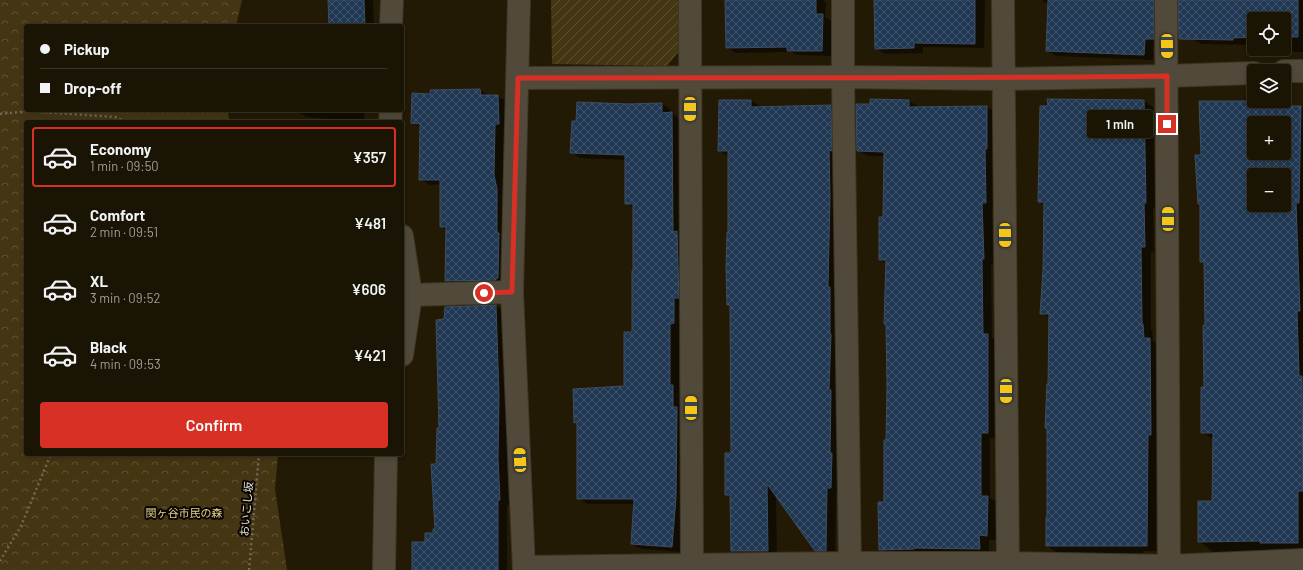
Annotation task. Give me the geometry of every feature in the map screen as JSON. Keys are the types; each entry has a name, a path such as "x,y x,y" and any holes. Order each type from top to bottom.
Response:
{"street":[{"path":"391,24 392,0"},
{"path":"519,0 512,292 524,569 692,567 1169,568 1303,560"},
{"path":"690,0 692,567"},
{"path":"843,0 850,567"},
{"path":"1003,0 1008,567"},
{"path":"1166,0 1169,568"},
{"path":"1291,71 1303,70"},
{"path":"518,78 1003,78 1247,73"},
{"path":"404,249 411,295 404,342"},
{"path":"411,295 512,292"},
{"path":"384,570 386,456"}],"path":[{"path":"0,114 24,111"},
{"path":"42,112 115,117 122,120"},
{"path":"0,561 21,526 49,456"},
{"name":"おいこし坂","path":"249,570 259,456"}],"green space":[{"name":"関ヶ谷市民の森","path":"0,0 242,0 236,24 24,24 24,112 228,112 230,120 24,120 24,456 278,456 275,489 287,570 0,570"},
{"path":"551,0 679,0 680,50 667,66 552,64"}],"building":[{"path":"328,0 364,0 365,24 329,24"},
{"path":"725,0 816,0 816,14 823,14 822,51 787,51 787,47 726,48"},
{"path":"874,0 975,0 975,44 914,43 914,48 875,49"},
{"path":"1048,0 1154,0 1154,39 1145,39 1144,55 1046,51"},
{"path":"1178,0 1298,0 1298,37 1291,37 1291,12 1247,12 1247,37 1233,38 1233,40 1179,39"},
{"path":"480,89 481,95 498,95 499,124 495,124 494,175 497,189 497,233 499,233 498,278 496,278 496,280 445,281 446,227 440,227 440,180 419,180 420,124 411,123 412,93 430,94 430,90"},
{"path":"870,99 909,100 909,107 987,106 987,149 985,149 986,203 982,203 984,259 982,259 983,334 988,334 988,433 981,433 981,496 988,496 987,536 979,535 980,549 914,548 879,550 878,502 884,502 884,440 886,440 887,386 886,324 884,324 886,260 879,260 879,217 883,217 884,152 857,151 856,104 870,104"},
{"path":"1047,99 1144,100 1146,203 1144,203 1145,247 1141,247 1142,324 1144,338 1150,338 1151,435 1148,435 1147,546 1046,546 1047,428 1045,428 1048,384 1049,314 1040,314 1043,270 1044,202 1038,202 1040,106 1048,106"},
{"path":"719,100 751,100 751,107 831,105 832,151 829,150 830,197 828,287 830,287 831,334 829,390 831,390 830,453 832,453 831,488 827,488 826,551 815,551 767,484 768,551 731,551 730,495 725,495 725,453 731,453 730,305 727,305 726,270 728,232 728,151 718,151"},
{"path":"1199,101 1247,101 1247,108 1291,108 1291,106 1301,106 1299,203 1296,203 1300,311 1297,311 1299,376 1302,376 1303,491 1298,491 1298,543 1260,543 1260,541 1198,542 1198,501 1212,501 1213,433 1201,433 1201,387 1204,387 1204,262 1200,262 1200,204 1198,204 1195,155 1201,155"},
{"path":"577,102 629,104 662,103 662,113 672,112 673,232 677,231 679,298 674,298 674,323 670,324 670,385 673,385 673,407 677,407 676,498 672,547 631,544 634,499 577,499 577,422 574,423 573,389 624,386 624,332 632,332 633,204 625,204 625,155 570,153 572,121 576,121"},
{"path":"496,305 500,500 498,500 498,570 412,570 412,542 425,542 425,533 433,533 433,529 435,529 431,464 436,464 437,428 439,428 436,320 444,319 445,307"}],"route":[{"path":"484,293 512,292 518,78 1003,78 1167,76 1167,124"}]}
